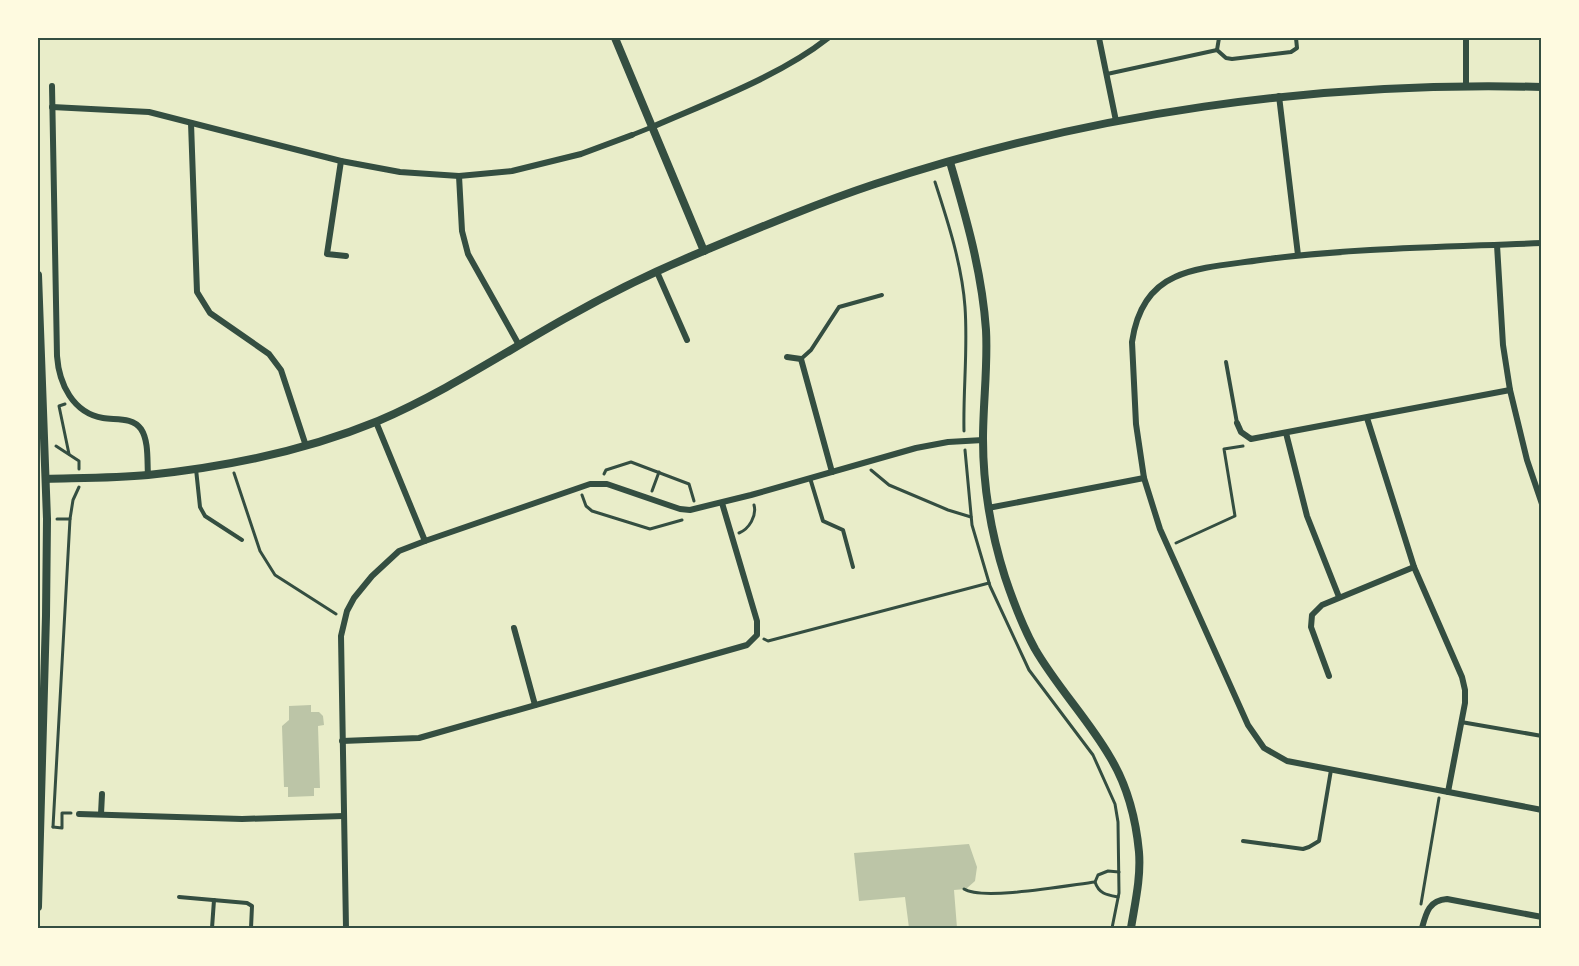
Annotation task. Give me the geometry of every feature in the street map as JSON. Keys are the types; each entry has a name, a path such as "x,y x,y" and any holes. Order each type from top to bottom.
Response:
{"street":[{"path":"615,38 704,251"},
{"path":"52,107 149,112 341,161 400,172 459,176 512,171 581,154 632,135 725,96 789,64 828,38"},
{"path":"1099,38 1116,121"},
{"path":"1466,38 1466,85"},
{"path":"42,479 148,475 230,463 306,446 376,422 444,389 566,318 657,272 863,188 950,162 1116,121 1279,96 1466,85 1542,87"},
{"path":"52,86 57,356 60,377 65,390 74,402 92,415 127,420 140,427 145,439 148,475"},
{"path":"1279,96 1298,255"},
{"path":"191,123 198,292 210,313 269,354 281,370 306,446"},
{"path":"341,161 327,254 346,256"},
{"path":"950,162 972,237 983,298 987,365 983,440 988,508 994,538 1006,578 1035,648 1111,758 1131,806 1139,852 1139,875 1131,928"},
{"path":"459,176 462,231 468,254 519,345"},
{"path":"1542,243 1298,255 1185,273 1166,282 1149,297 1137,317 1132,342 1136,424 1144,478 1160,529 1248,724 1264,748 1287,761 1542,810"},
{"path":"1497,245 1503,345 1510,390 1527,460 1542,504"},
{"path":"657,272 687,340"},
{"path":"38,275 42,479 38,907"},
{"path":"787,357 801,359 832,472"},
{"path":"1237,423 1241,432 1251,439 1510,390"},
{"path":"1366,418 1414,567 1462,677 1465,690 1448,792"},
{"path":"376,422 426,541"},
{"path":"1286,433 1307,516 1340,597"},
{"path":"346,928 341,636 344,620 354,598 390,557 399,551 426,541 599,483 680,509 693,509 722,503 916,448 983,440"},
{"path":"988,508 1144,478"},
{"path":"342,741 419,738 747,645 757,635 757,621 722,503"},
{"path":"1329,676 1311,627 1312,615 1322,605 1414,567"},
{"path":"514,628 535,705"},
{"path":"101,814 102,794"},
{"path":"79,814 242,819 344,816"},
{"path":"1422,928 1431,904 1447,899 1542,917"}],"lane":[{"path":"1217,50 1219,38"},
{"path":"1217,50 1226,58 1232,59 1291,52 1297,48 1296,38"},
{"path":"1107,74 1217,50"},
{"path":"801,359 811,350 839,307 882,295"},
{"path":"1226,362 1237,423"},
{"path":"196,468 201,507 205,516 242,540"},
{"path":"810,478 823,521 843,530 853,567"},
{"path":"1461,722 1542,736"},
{"path":"1243,842 1303,849 1309,848 1319,840 1331,769"},
{"path":"179,897 250,904 250,928"},
{"path":"212,928 214,900"}],"path":[{"path":"934,182 947,220 965,307 966,365 963,449 971,517 989,583 1029,670 1092,755 1115,804 1118,822 1119,872 1118,897 1112,928"},
{"path":"69,454 59,406 74,402"},
{"path":"1168,547 1235,516 1224,449 1245,446 1251,439"},
{"path":"579,488 586,506 592,512 650,529 684,520 693,509 689,484 631,462 606,470 599,483"},
{"path":"230,463 260,550 275,575 344,620"},
{"path":"878,467 870,469 890,485 948,510 971,517"},
{"path":"650,498 659,472"},
{"path":"732,536 744,531 754,519 756,510 751,495"},
{"path":"53,827 70,519"},
{"path":"757,635 768,641 1006,578"},
{"path":"1426,913 1420,902 1440,790"},
{"path":"62,813 62,828"},
{"path":"1118,897 1101,892 1097,889 1095,882 1098,875 1108,871 1119,872"},
{"path":"964,890 970,893 1006,893 1095,882"}],"building":[{"path":"311,705 311,712 319,712 323,716 324,725 318,726 320,788 314,788 314,796 288,797 288,787 284,787 282,726 289,720 289,706"},
{"path":"969,844 977,867 975,881 966,889 954,890 957,928 909,928 905,897 859,901 854,853"}]}
